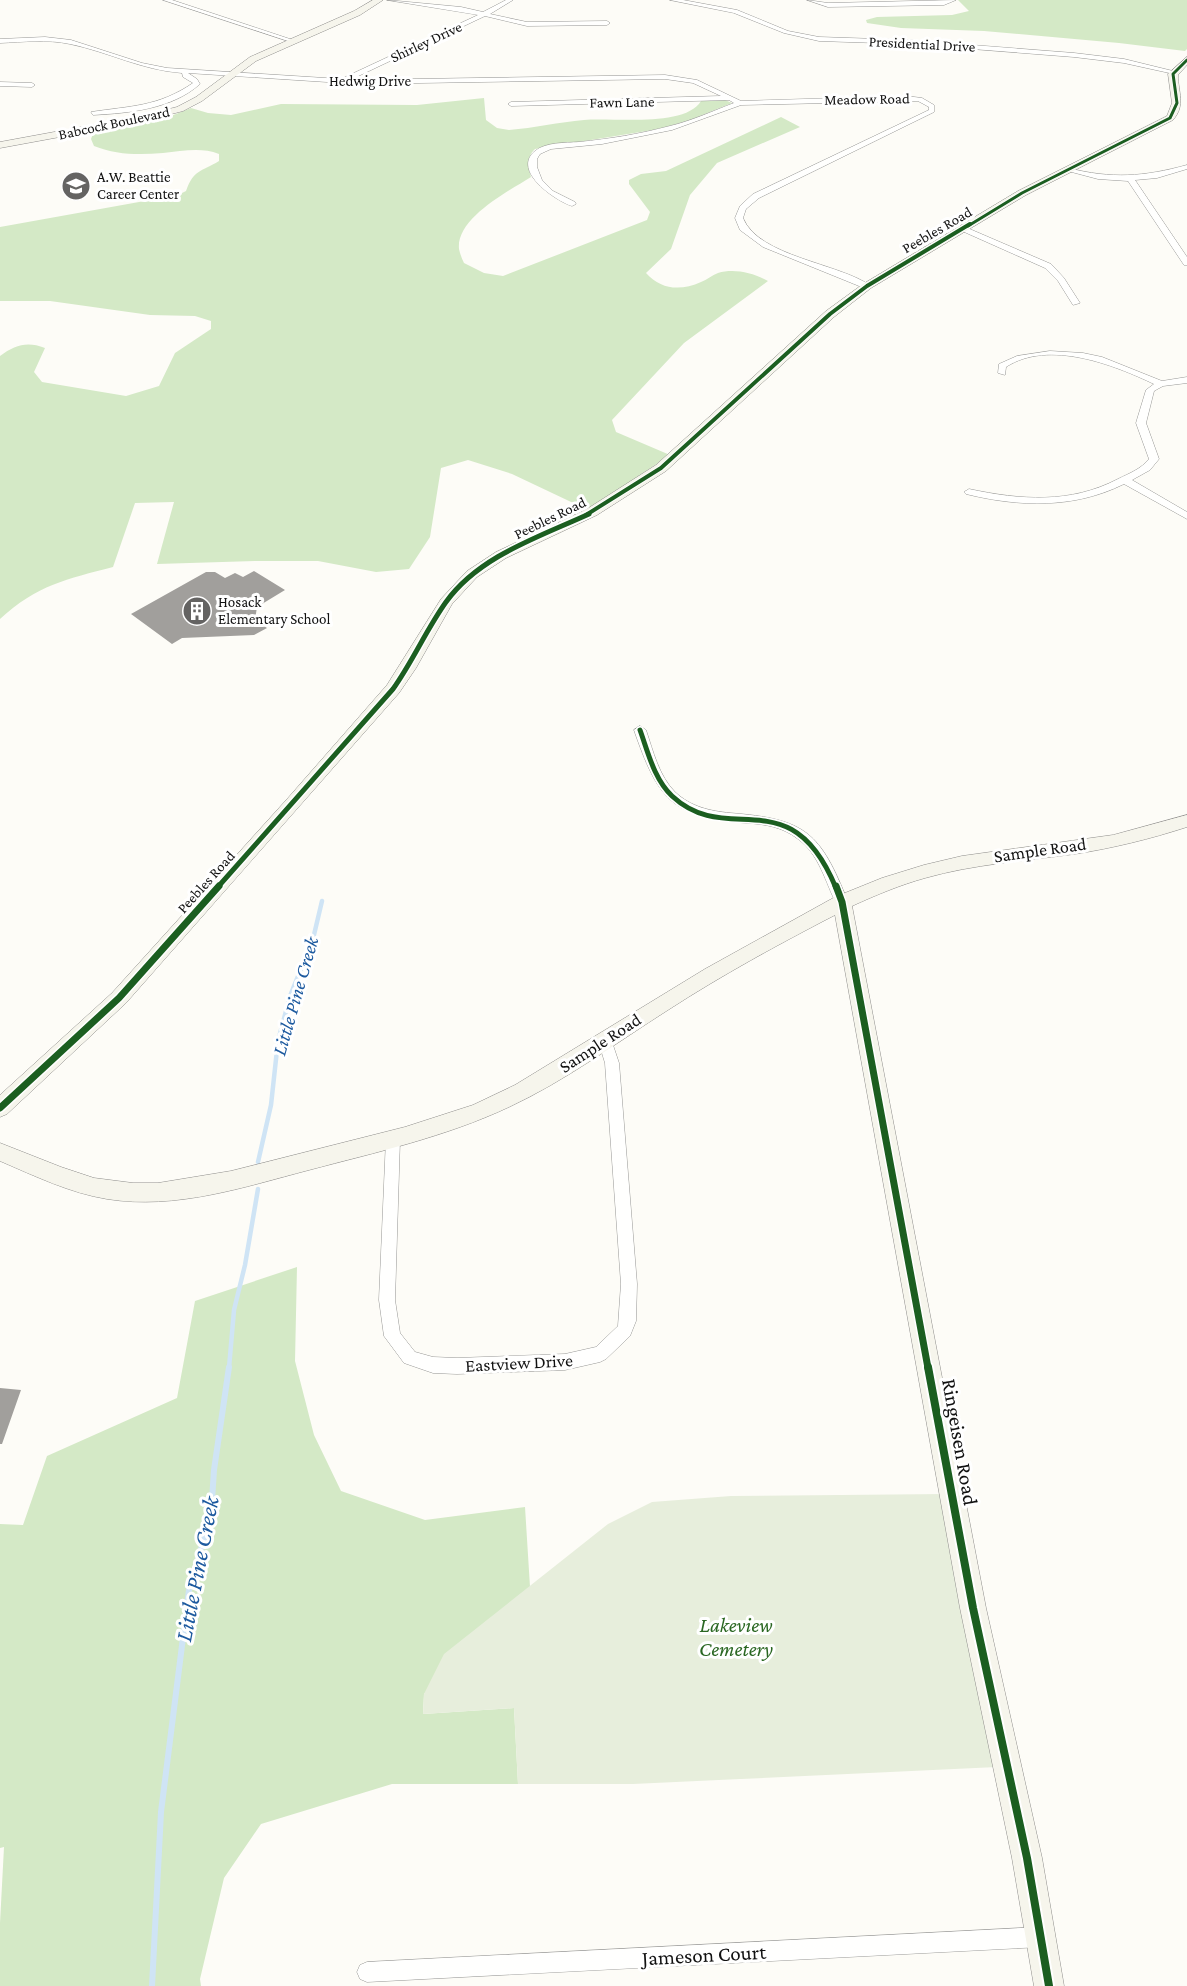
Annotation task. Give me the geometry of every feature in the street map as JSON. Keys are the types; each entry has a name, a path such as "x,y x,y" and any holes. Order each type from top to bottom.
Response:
{"street":[{"path":"166,0 293,41"},
{"name":"Babcock Boulevard","path":"0,146 167,113 195,101 253,59 356,14 379,0"},
{"path":"390,0 450,7 532,24 608,23"},
{"name":"Shirley Drive","path":"340,82 510,0"},
{"name":"Presidential Drive","path":"673,0 735,11 781,30 811,38 908,42 1074,55 1124,61 1174,72"},
{"path":"810,0 828,5 945,3 953,0"},
{"path":"704,5 717,1"},
{"name":"Hedwig Drive","path":"0,41 65,40 148,67 187,72 340,82 665,77 695,81 737,100"},
{"path":"1174,72 1187,60"},
{"path":"93,113 132,110 171,100 197,84 185,76 187,72"},
{"name":"Peebles Road","path":"0,1108 119,998 294,802 393,689 408,668 446,602 472,574 501,555 568,525 661,468 830,314 867,286 1022,193 1170,118 1176,112 1178,105 1173,81 1174,72"},
{"path":"0,84 32,85"},
{"name":"Meadow Road","path":"572,204 544,187 534,173 533,159 539,151 550,147 602,142 663,130 737,100 920,99 932,106 933,110 756,196 740,213 741,225 752,238 776,250 867,286"},
{"name":"Fawn Lane","path":"511,104 737,100"},
{"path":"1068,170 1130,179 1154,178 1187,167"},
{"path":"1172,172 1187,177"},
{"path":"1130,179 1187,263"},
{"path":"965,229 1048,266 1061,280 1076,303"},
{"path":"1002,373 1002,366 1014,359 1046,353 1066,353 1113,362 1161,384"},
{"path":"969,492 1013,501 1041,503 1085,497 1125,480 1148,466 1154,459 1141,423 1150,390 1161,384 1187,380"},
{"path":"1125,480 1187,516"},
{"path":"640,730 659,778 674,798 704,814 771,823 801,834 822,860 842,902"},
{"name":"Sample Road","path":"0,1152 88,1185 139,1192 167,1192 216,1184 393,1139 450,1123 504,1101 546,1078 677,994 842,902 907,876 957,862 1139,836 1187,821"},
{"name":"Ringeisen Road","path":"842,902 888,1140 973,1608 1027,1858 1049,1986"},
{"name":"Eastview Drive","path":"393,1139 387,1300 392,1336 402,1350 410,1358 421,1362 457,1366 565,1362 600,1354 609,1348 624,1331 628,1310 612,1063 605,1040"},
{"name":"Jameson Court","path":"367,1972 1041,1937"}],"green space":[{"path":"958,0 1187,0 1187,49 1185,51 984,31 901,28 867,23 866,20 877,17 952,15 969,11"},
{"path":"484,98 486,120 497,128 509,130 596,119 664,118 680,115 701,101 725,100 732,103 690,120 659,129 535,149 528,162 531,177 475,216 460,238 459,249 464,263 484,273 503,276 647,220 650,212 629,184 629,180 641,174 666,171 781,117 800,127 717,163 690,195 671,249 646,273 658,283 679,288 694,285 718,273 731,271 750,274 768,281 684,343 612,420 616,432 670,455 588,510 512,474 468,460 441,468 430,537 409,569 376,572 318,561 157,564 174,502 135,503 113,567 53,585 27,598 0,619 0,356 21,345 39,346 45,348 34,372 42,382 126,396 159,386 175,353 211,329 211,321 195,316 150,315 50,301 0,301 0,227 178,195 186,191 195,175 219,161 219,154 205,151 128,154 111,151 94,146 91,139 94,131 171,116 191,108 208,113 231,115 281,104 417,105"},
{"path":"297,1267 295,1361 314,1435 341,1491 425,1520 525,1507 530,1587 500,1612 424,1694 423,1714 514,1708 518,1784 392,1784 261,1824 224,1878 200,1979 201,1986 0,1986 0,1923 4,1847 0,1848 0,1524 23,1525 47,1456 177,1398 195,1301"},
{"name":"Lakeview Cemetery","path":"944,1494 997,1767 633,1784 518,1784 514,1708 423,1714 424,1694 444,1654 608,1524 652,1502 731,1496"}],"building":[{"name":"Hosack Elementary School","path":"254,571 285,590 257,607 255,620 267,628 254,635 182,638 172,644 131,614 206,572 215,572 225,578 235,573 243,577"},
{"path":"0,1388 21,1390 2,1444 0,1444"}],"waterway":[{"name":"Little Pine Creek","path":"258,1162 271,1105 278,1041 290,996 313,939 322,901"},
{"name":"Little Pine Creek","path":"229,1368 234,1310 245,1265 258,1189"},
{"name":"Little Pine Creek","path":"152,1986 161,1812 189,1590 211,1515 214,1470 229,1367"}],"cycle path":[{"path":"0,1108 119,998 294,802 393,689 408,668 446,602 472,574 501,555 592,512 661,468 830,314 867,286 1022,193 1170,118 1177,103 1173,74 1187,60"},
{"path":"640,730 657,773 672,796 686,807 702,813 771,821 787,826 802,835 821,857 842,902 973,1608 1027,1858 1049,1986"}],"place":[{"name":"A.W. Beattie Career Center","path":"76,186"},
{"name":"Hosack Elementary School","path":"197,611"}]}
